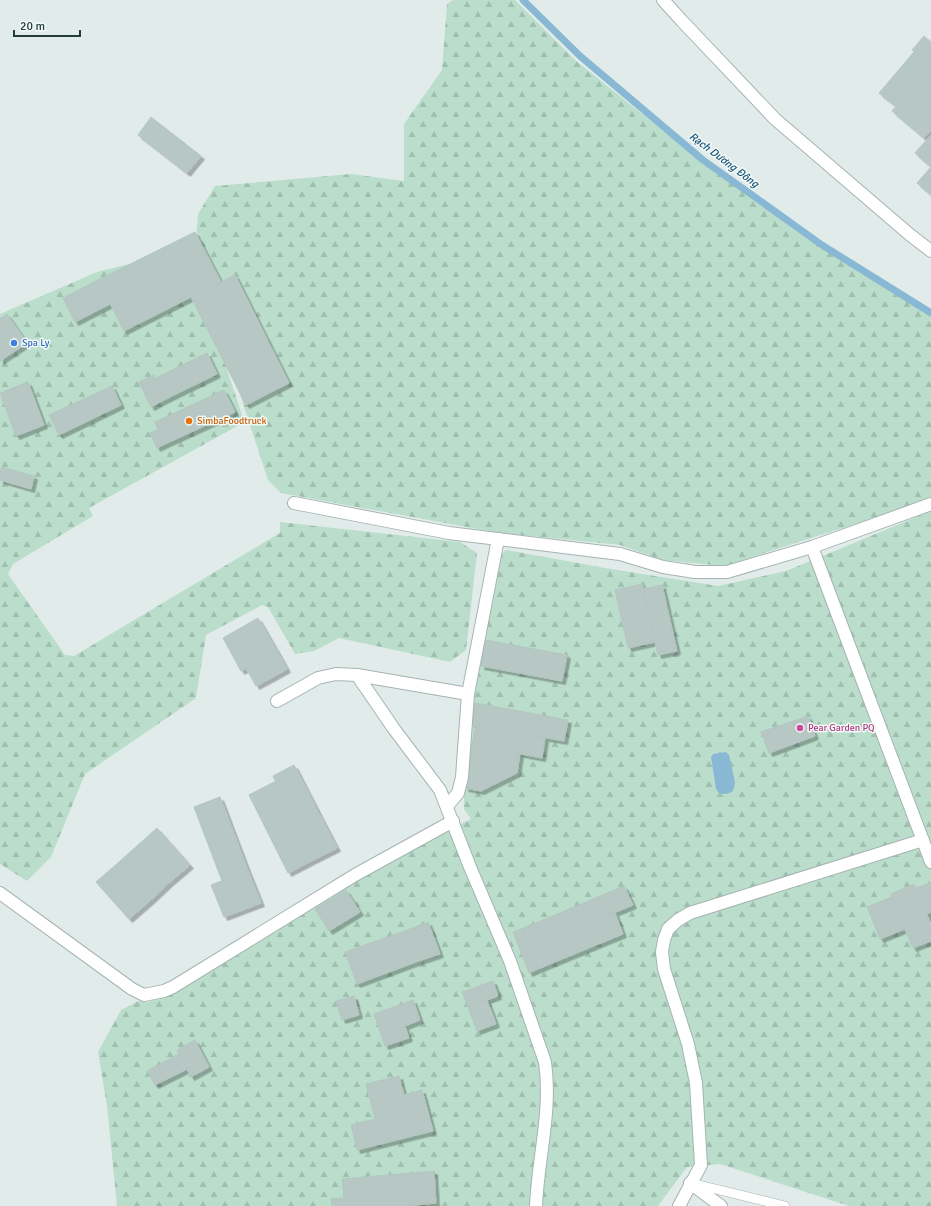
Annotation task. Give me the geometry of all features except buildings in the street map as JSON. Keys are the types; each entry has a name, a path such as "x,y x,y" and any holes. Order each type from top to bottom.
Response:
{"street":[{"path":"663,0 775,119 909,234 931,251"},
{"path":"294,503 449,533 620,554 663,567 695,572 727,572 812,547 931,504"},
{"path":"446,806 458,794 462,777 468,694 498,539"},
{"path":"812,547 931,862"},
{"path":"277,701 318,678 336,674 357,675 468,694"},
{"path":"357,675 394,729 440,790 473,874 510,961 545,1062 547,1101 536,1206"},
{"path":"0,893 132,989 144,995 164,991 173,987 354,875 453,821"},
{"path":"679,1206 701,1165 696,1083 688,1044 664,969 662,952 668,929 678,920 690,913 923,840"},
{"path":"690,1183 721,1206"}],"lane":[{"path":"690,1183 784,1206"}],"green space":[{"path":"453,0 515,0 575,60 703,163 823,248 931,315 931,497 908,507 724,566 663,560 620,545 494,532 281,493 268,480 195,257 198,214 215,186 351,174 404,181 404,124 442,70 447,4"},
{"path":"181,251 191,260 242,415 241,424 89,508 93,516 13,564 8,574 65,655 74,656 280,533 280,522 460,542 477,553 466,650 450,662 339,638 314,651 295,654 268,607 262,605 206,635 196,698 85,774 51,857 27,881 0,864 0,314 97,272"},
{"path":"931,511 931,1206 849,1206 720,1164 687,1167 658,1206 117,1206 107,1106 98,1052 121,1010 138,1001 148,1002 170,995 299,915 352,879 471,819 464,809 464,777 476,665 496,559 506,550 718,586 786,571"}],"water":[{"path":"726,752 729,755 735,782 733,791 723,794 719,793 716,789 711,757 713,754"}],"waterway":[{"name":"Rạch Dương Đông","path":"523,0 580,56 703,160 822,245 931,313"}],"place":[{"name":"Spa Ly","path":"14,343"},
{"name":"SimbaFoodtruck","path":"189,421"},
{"name":"Pear Garden PQ","path":"800,728"}]}
